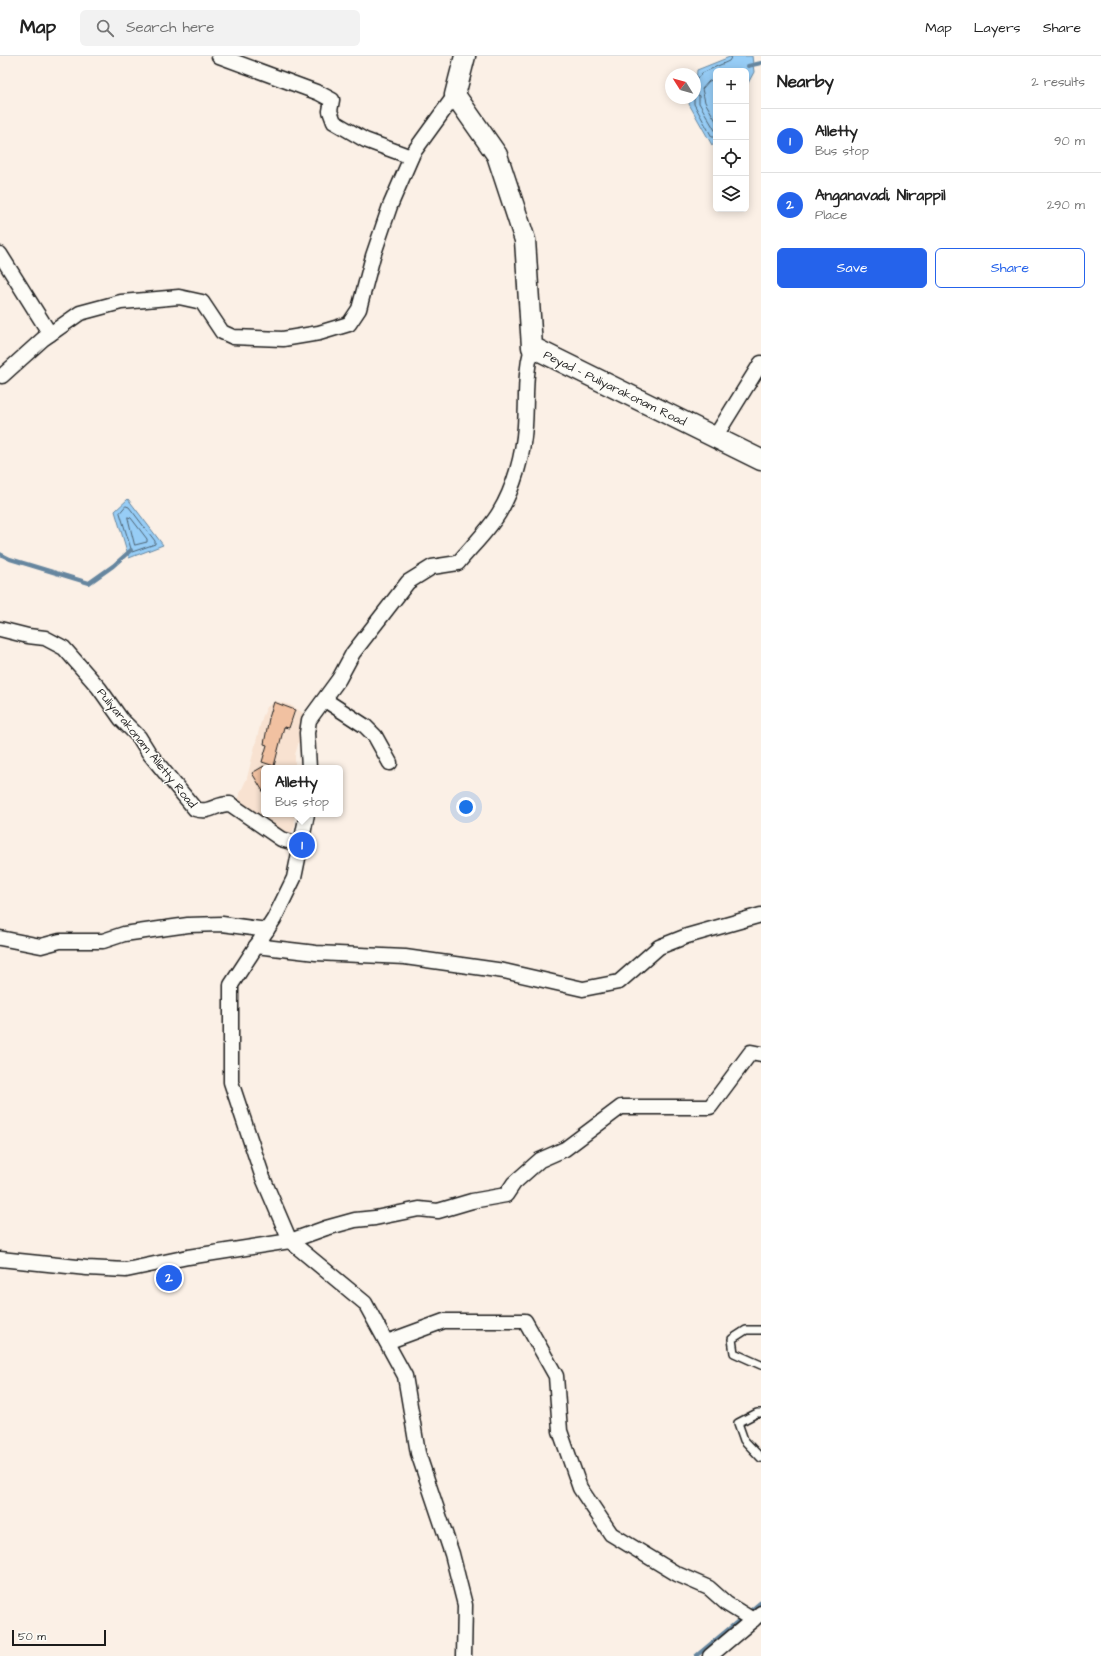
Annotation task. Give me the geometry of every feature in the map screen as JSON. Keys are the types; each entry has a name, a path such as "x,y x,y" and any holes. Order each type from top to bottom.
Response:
{"main road":[{"path":"455,95 465,56"},
{"name":"Peyad - Puliyarakonam Road","path":"455,95 497,155 525,240 532,347 761,460"}],"street":[{"path":"219,56 319,93 332,100 330,111 334,122 365,140 411,157"},
{"path":"2,376 50,334 80,313 121,302 179,297 202,302 222,332 233,337 282,339 319,333 349,324 359,309 373,256 385,220 411,157 455,95"},
{"path":"0,254 50,334"},
{"path":"308,765 307,733 309,720 325,700 353,653 408,582 432,567 458,563 498,514 516,473 521,457 525,427 526,367 532,347"},
{"path":"715,438 761,363"},
{"name":"Puliyarakonam Alletty Road","path":"0,629 28,636 45,638 64,648 99,688 121,719 139,737 149,753 195,809 207,811 223,804 230,804 280,839 302,845"},
{"path":"325,700 365,726 375,736 390,763"},
{"path":"307,817 302,845 294,878 281,906 267,930 231,985 231,1082 263,1178 290,1241 365,1303 405,1376 418,1453 456,1569 465,1606 464,1656"},
{"path":"256,946 316,953 405,957 504,972 583,989 619,982 659,947 714,928 761,915"},
{"path":"0,938 41,946 60,941 103,941 124,934 188,925 222,924 267,930"},
{"path":"0,1258 87,1268 126,1270 188,1257 290,1241 326,1228 355,1220 375,1218 419,1209 438,1211 472,1201 506,1196 514,1183 540,1160 565,1149 620,1107 710,1108 751,1052 761,1054"},
{"path":"387,1342 444,1321 525,1322 556,1376 560,1431 580,1488 611,1534 677,1574 710,1588 727,1604 738,1611 756,1618 710,1656"}],"lane":[{"path":"761,1330 746,1330 732,1339 734,1353 761,1365"},
{"path":"761,1414 757,1413 738,1423 744,1440 761,1458"}],"shaded area":[{"path":"275,701 290,705 305,714 295,755 295,765 261,765 261,817 294,817 295,826 289,838 237,800 247,778 262,718 267,707"}],"water":[{"path":"732,56 752,56 754,72 749,81 749,68 713,68 712,145 689,104 701,104 701,68"},
{"path":"128,499 163,545 129,558 115,511"}],"building":[{"path":"274,702 295,710 289,728 284,727 274,765 262,762 267,745 264,744"},
{"path":"261,768 261,788 252,773"},
{"path":"175,1268 179,1282 162,1286 161,1273"}],"waterway":[{"path":"748,66 761,63"},
{"path":"0,554 10,559 89,583 113,566 131,550"},
{"path":"696,1656 761,1602"}],"place":[{"name":"Alletty","path":"302,845"},
{"name":"Anganavadi, Nirappil","path":"169,1278"}]}
